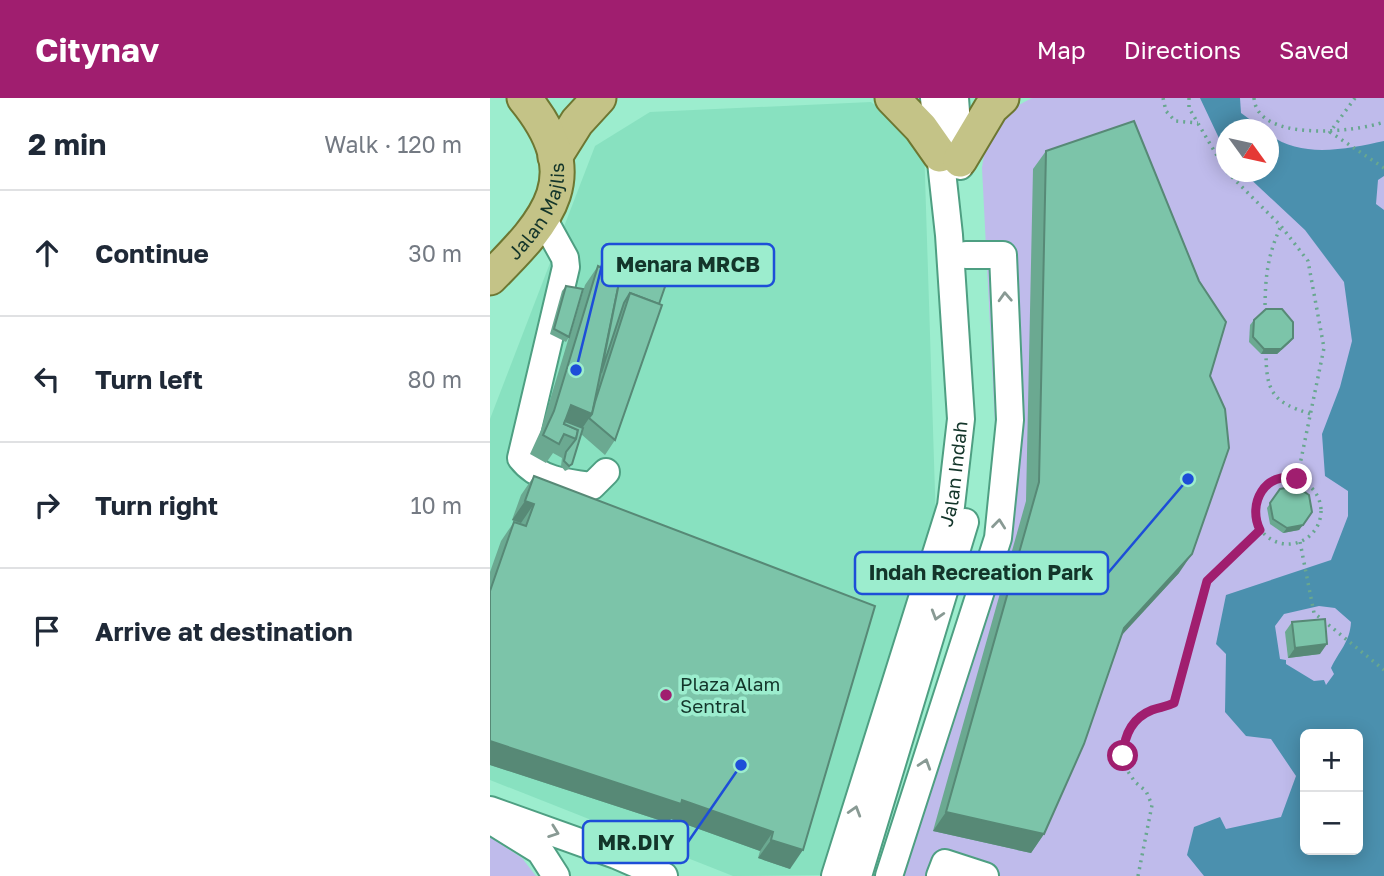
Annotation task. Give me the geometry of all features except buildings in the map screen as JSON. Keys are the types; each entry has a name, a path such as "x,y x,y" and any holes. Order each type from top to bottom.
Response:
{"main road":[{"name":"Jalan Majlis","path":"490,278 544,220 553,193 555,157 552,140 545,125 524,98"},
{"path":"555,157 577,122 599,98"},
{"path":"892,98 950,158 1002,98"}],"street":[{"name":"Jalan Indah","path":"858,876 968,512 978,420 966,255 950,158 934,98"},
{"name":"Jalan Indah","path":"835,876 951,506 961,419 949,235 950,158 955,98"},
{"path":"544,220 565,258 566,267 522,458 537,473 564,483 592,486 606,472"},
{"path":"889,876 998,538 1010,420 1003,255 966,255"},
{"path":"490,810 616,855 664,876"},
{"path":"490,820 540,851 556,876"},
{"path":"940,876 944,863 985,876"}],"path":[{"path":"1163,98 1166,111 1175,121 1198,123"},
{"path":"1189,98 1189,108 1216,153"},
{"path":"1254,98 1254,105 1267,119 1285,129 1330,132 1384,122"},
{"path":"1330,132 1355,98"},
{"path":"1330,132 1384,168"},
{"path":"1238,182 1281,226 1308,261 1324,348 1297,479"},
{"path":"1265,323 1265,272 1269,251 1281,226"},
{"path":"1266,348 1268,385 1275,398 1284,406 1311,414"},
{"path":"1280,478 1297,479 1311,487 1321,506 1317,527 1300,542 1278,543 1260,530 1254,510 1262,489 1280,478"},
{"path":"1138,876 1152,805 1146,791 1135,782 1127,770 1124,741 1130,727 1140,717 1174,703 1207,581 1260,530"},
{"path":"1300,542 1314,613 1384,670"}],"shaded area":[{"path":"1032,98 1384,98 1384,876 884,876 988,534 995,424 982,168 991,134 996,125 1011,111"},
{"path":"871,102 924,145 936,524 821,875 733,876 490,780 490,419 595,146 650,112"},
{"path":"490,837 522,858 536,876 490,876"}],"water":[{"path":"1200,98 1240,98 1241,113 1249,119 1216,119 1216,132"},
{"path":"1279,140 1295,147 1325,150 1384,141 1384,176 1378,180 1376,204 1384,210 1384,876 1204,876 1187,855 1194,827 1220,817 1226,829 1281,817 1296,776 1271,739 1246,736 1225,712 1226,654 1216,644 1226,595 1331,560 1348,516 1348,491 1325,476 1322,434 1340,387 1352,341 1344,282 1305,230 1254,182 1279,182","holes":["1319,606 1335,608 1351,622 1346,641 1331,668 1334,674 1326,685 1324,680 1314,681 1286,664 1286,660 1280,659 1275,626 1284,614"]}],"place":[{"name":"Menara MRCB","path":"576,370"},
{"name":"Indah Recreation Park","path":"1188,479"},
{"name":"Plaza Alam Sentral","path":"666,695"},
{"name":"MR.DIY","path":"741,765"}],"route":[{"path":"1123,756 1124,741 1130,727 1140,717 1174,703 1207,581 1260,530 1255,521 1254,510 1262,489 1280,478 1297,479"}]}
